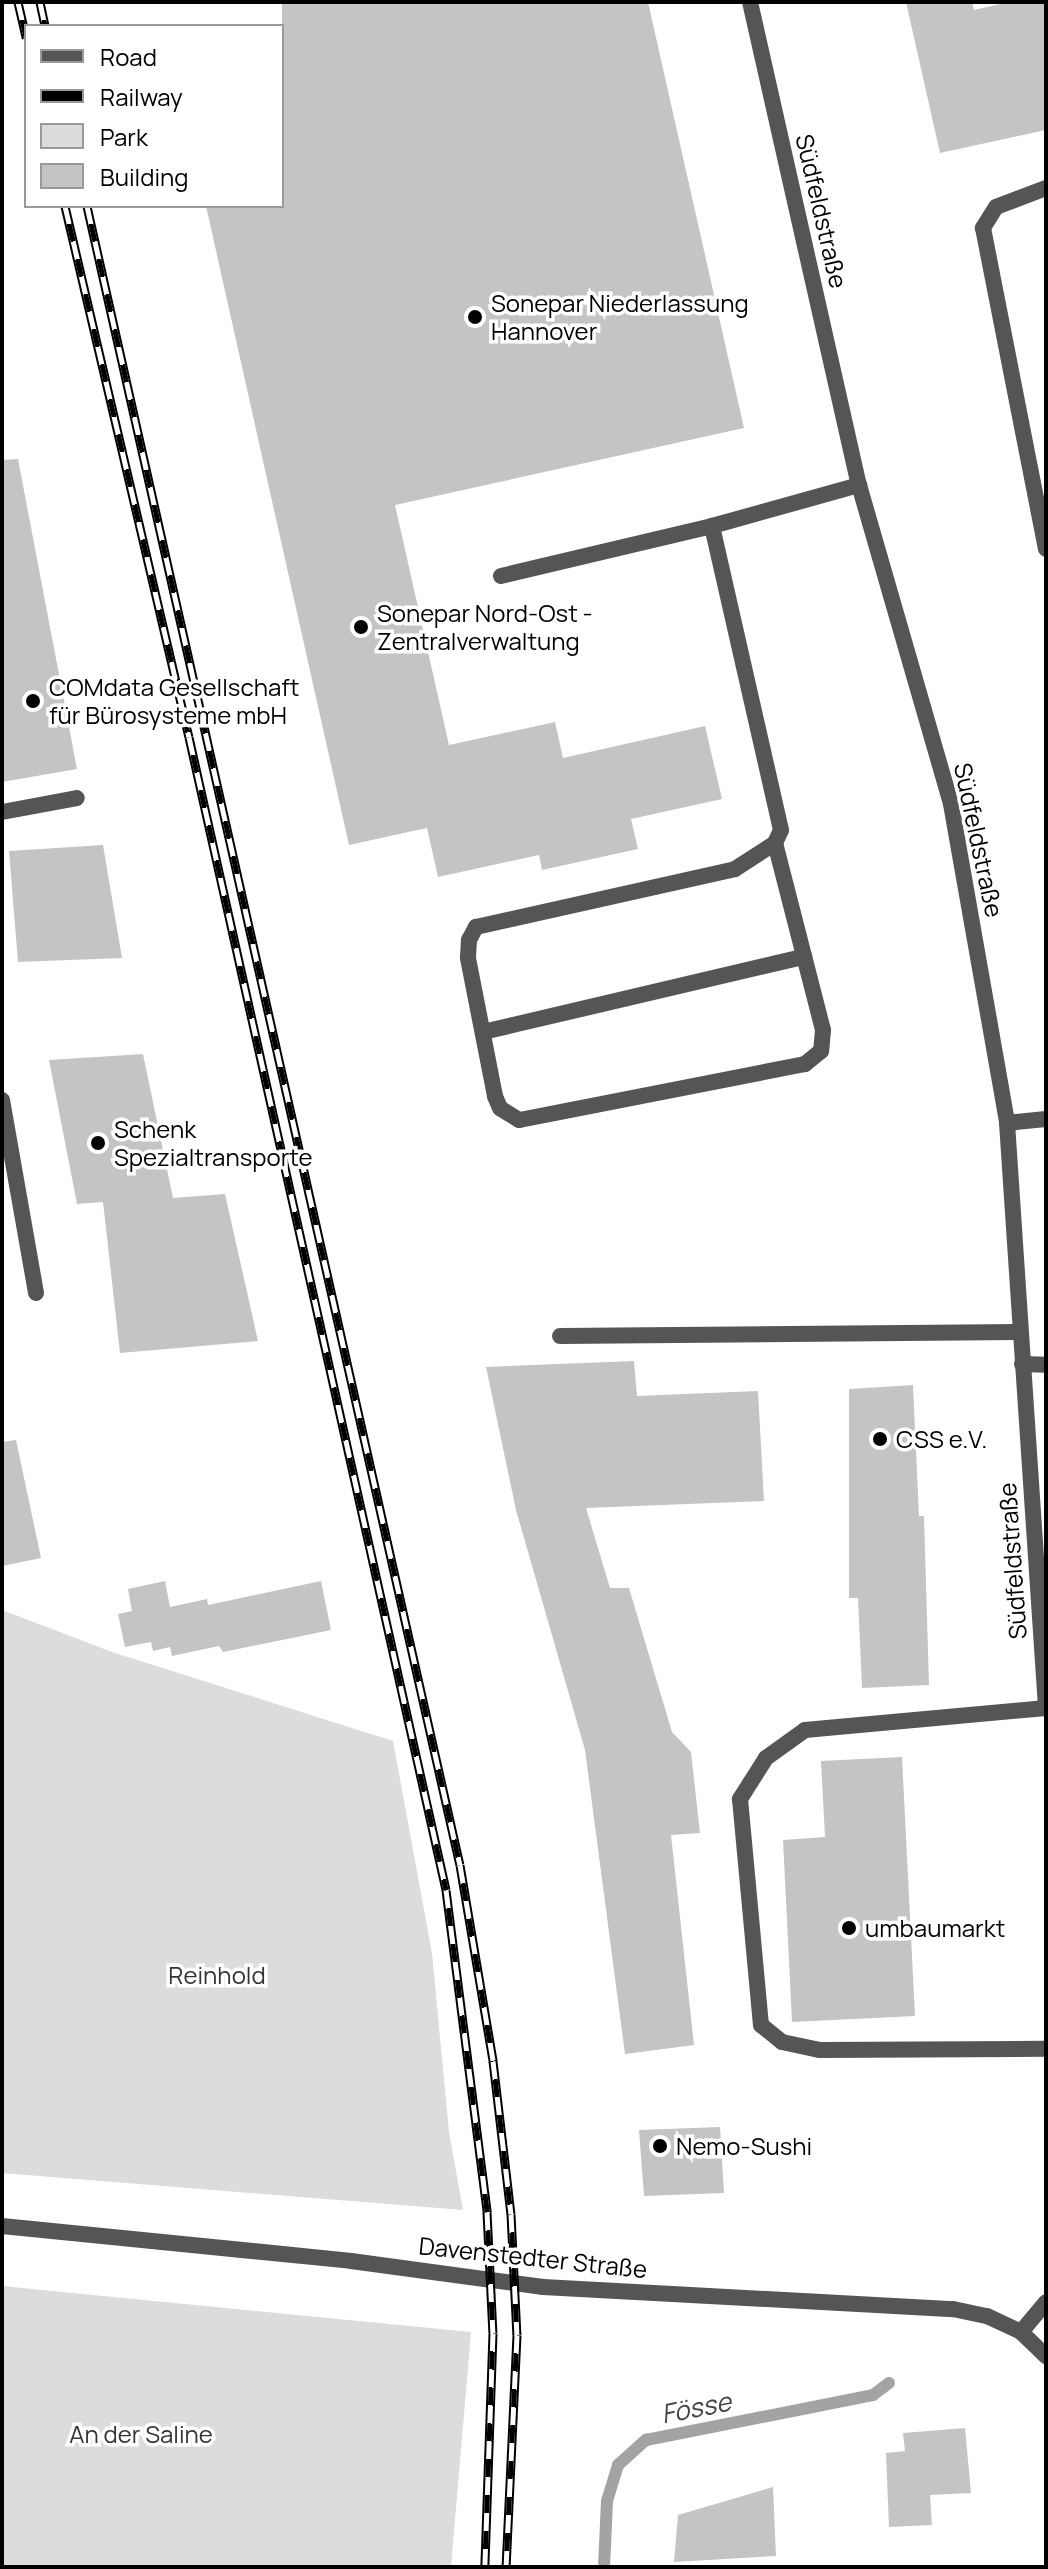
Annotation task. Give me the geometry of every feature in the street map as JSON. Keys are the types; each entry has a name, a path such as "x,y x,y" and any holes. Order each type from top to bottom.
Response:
{"street":[{"name":"Südfeldstraße","path":"750,2 859,485 951,804 1007,1123 1046,1707"},
{"path":"1046,188 996,207 983,228 1046,549"},
{"path":"501,576 712,526 859,485"},
{"path":"712,526 781,830 775,843 735,869 476,927 469,940 468,958 500,1108 519,1120 805,1064 821,1051 823,1030 775,843"},
{"path":"2,812 77,798"},
{"path":"483,1032 804,957"},
{"path":"2,1100 36,1293"},
{"path":"1007,1123 1046,1119"},
{"path":"560,1336 1019,1332"},
{"path":"1022,1364 1046,1365"},
{"path":"1046,1707 805,1730 766,1758 740,1799 761,2025 782,2042 820,2050 1046,2049"},
{"name":"Davenstedter Straße","path":"2,2226 351,2261 543,2287 953,2309 987,2316 1021,2332 1046,2356"},
{"path":"1021,2332 1046,2302"}],"green space":[{"name":"Reinhold","path":"2,1610 112,1652 393,1741 432,1953 449,2132 463,2210 2,2173"},
{"name":"An der Saline","path":"2,2286 471,2332 451,2567 2,2567"}],"building":[{"name":"Sonepar Niederlassung Hannover","path":"282,2 648,2 744,428 395,505 449,745 555,722 563,758 705,726 722,799 631,819 638,849 542,870 539,855 438,877 427,828 349,845 206,208 284,208"},
{"path":"906,2 972,2 974,10 1009,2 1046,2 1046,130 940,153"},
{"name":"COMdata Gesellschaft für Bürosysteme mbH","path":"18,459 77,769 2,782 2,460"},
{"path":"103,845 122,958 18,962 9,851"},
{"path":"143,1054 173,1198 225,1194 258,1341 120,1353 103,1202 77,1204 49,1060"},
{"path":"634,1361 637,1396 758,1391 764,1501 586,1508 610,1588 629,1588 672,1732 691,1752 700,1833 671,1835 694,2045 625,2054 585,1750 516,1510 486,1367"},
{"path":"913,1385 919,1516 924,1516 929,1685 862,1688 858,1598 849,1598 849,1389"},
{"path":"16,1440 41,1558 2,1566 2,1442"},
{"path":"165,1581 170,1607 207,1599 208,1605 321,1581 331,1630 223,1652 219,1646 172,1656 170,1647 153,1651 151,1642 125,1647 118,1614 132,1611 128,1589"},
{"name":"umbaumarkt","path":"902,1757 915,2016 792,2022 783,1840 825,1837 821,1761"},
{"path":"720,2127 724,2193 644,2196 639,2130"},
{"path":"965,2428 971,2493 930,2495 932,2525 889,2527 886,2453 905,2451 903,2433"},
{"path":"773,2487 776,2556 674,2562 678,2515"}],"waterway":[{"name":"Fösse","path":"604,2567 607,2501 618,2465 646,2440 873,2395 889,2383"}],"railway":[{"path":"18,2 24,29"},
{"path":"40,2 45,24"},
{"path":"65,208 189,737 446,1890 487,2212 493,2333 485,2567"},
{"path":"87,208 460,1865 493,2061 511,2214 517,2335 506,2567"}],"place":[{"name":"Sonepar Niederlassung Hannover","path":"475,317"},
{"name":"Sonepar Nord-Ost - Zentralverwaltung","path":"361,627"},
{"name":"COMdata Gesellschaft für Bürosysteme mbH","path":"33,701"},
{"name":"Schenk Spezialtransporte","path":"98,1143"},
{"name":"CSS e.V.","path":"880,1439"},
{"name":"umbaumarkt","path":"849,1928"},
{"name":"Nemo-Sushi","path":"660,2146"}]}
